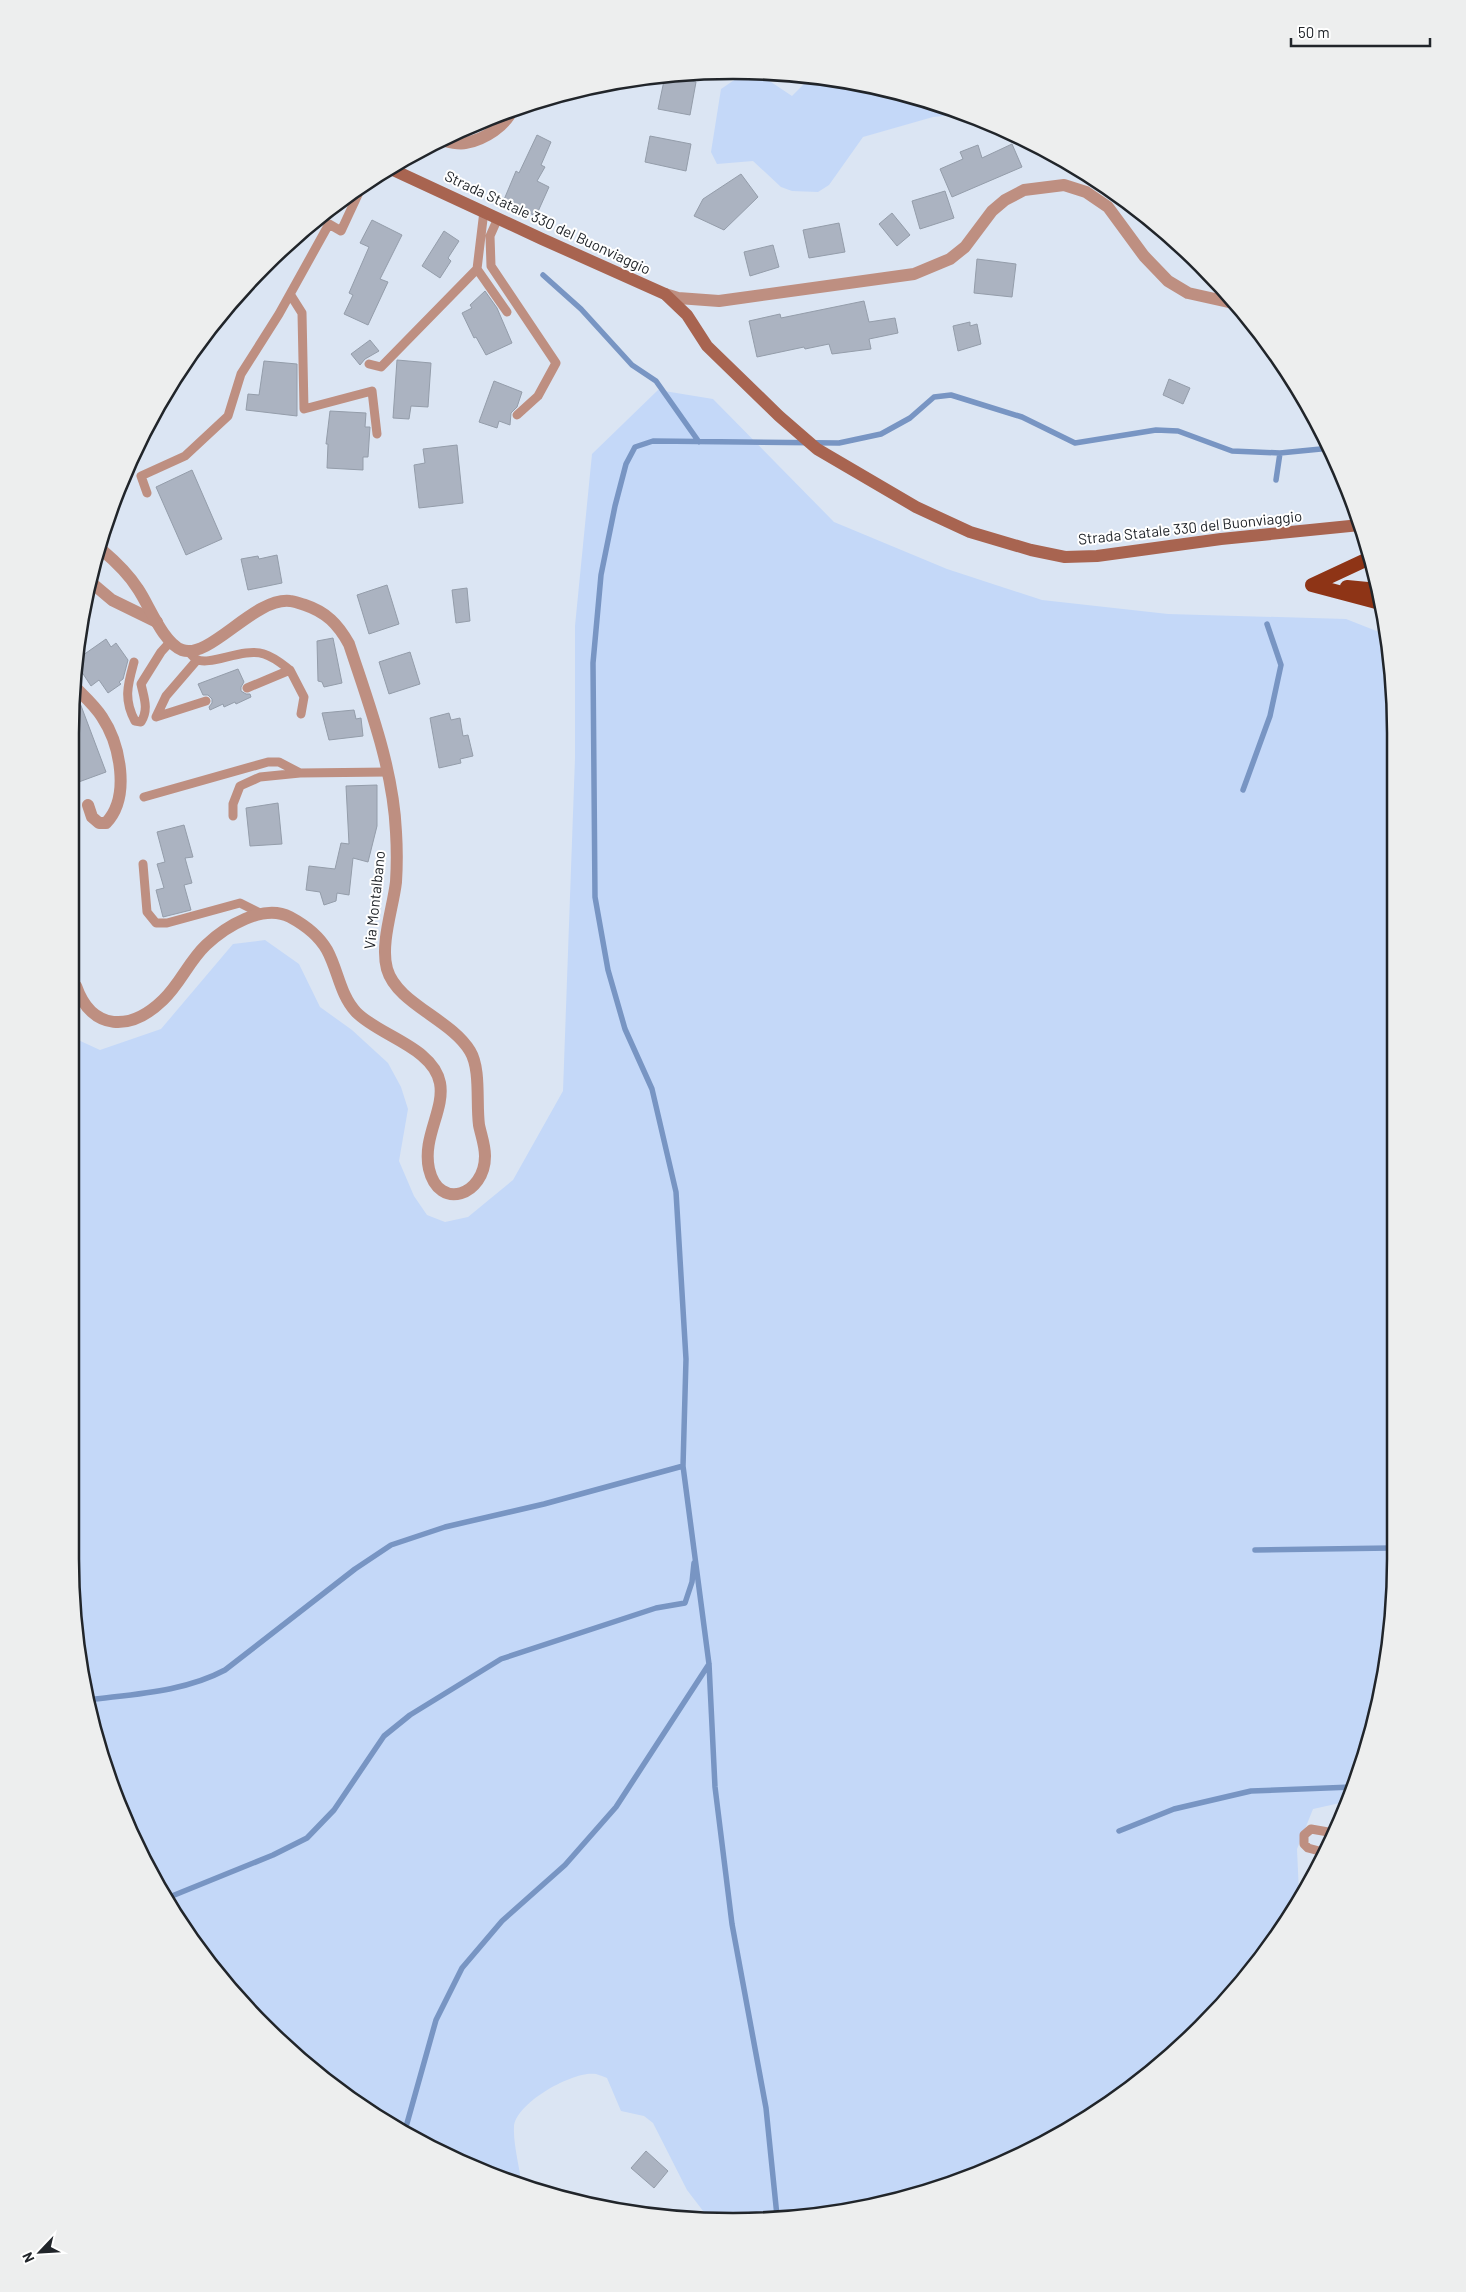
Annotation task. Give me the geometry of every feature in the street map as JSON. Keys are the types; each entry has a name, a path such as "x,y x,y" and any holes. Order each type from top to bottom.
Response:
{"highway":[{"path":"1312,585 1364,561"},
{"path":"1312,585 1371,589"},
{"path":"1312,585 1374,600"}],"main road":[{"name":"Strada Statale 330 del Buonviaggio","path":"397,172 665,294 687,315 707,346 779,416 818,449 916,507 970,532 1031,550 1065,557 1097,556 1221,538 1354,526"}],"street":[{"path":"454,142 466,143 477,139 503,124 506,120"},
{"name":"Strada Statale 330 del Buonviaggio","path":"665,294 678,298 718,301 914,274 958,254 965,248 992,211 1005,200 1024,190 1064,185 1086,192 1108,207 1144,256 1168,281 1188,293 1224,301"},
{"path":"104,552 120,565 138,588 157,622 171,641 178,648 192,655"},
{"path":"95,587 112,600 157,622"},
{"name":"Via Montalbano","path":"192,655 238,623 268,605 280,602 290,601 324,613 343,632 349,644 388,772 394,804 396,880 384,953 387,970 398,989 428,1011 465,1043 475,1061 476,1101 485,1164 482,1175 473,1188 462,1193 443,1192 430,1174 427,1156 428,1141 440,1100 440,1084 436,1071 427,1060 368,1022 355,1011 346,997 327,950 318,938 291,917 271,912 260,913"},
{"path":"80,692 102,716 114,739 121,779 118,803 112,817 106,823 99,823 92,817 88,805"},
{"path":"79,996 90,1012 99,1019 110,1023 134,1019 163,1001 191,962 218,935 260,913"}],"lane":[{"path":"147,493 141,476 185,456 228,416 241,374 330,224 341,231 356,199"},
{"path":"369,364 381,367 477,269 484,211"},
{"path":"498,218 490,236 491,266 556,363 538,396 517,415"},
{"path":"477,269 507,312"},
{"path":"290,294 302,314 304,409 372,391 377,434"},
{"path":"134,662 127,687 131,714 135,721 141,722 145,715 146,707 141,684 161,652 171,641"},
{"path":"206,701 156,717 166,696 192,655 206,662 234,653 263,653 277,660 290,670 304,697 301,714"},
{"path":"247,688 290,670"},
{"path":"144,797 268,762 279,762 300,772"},
{"path":"233,816 233,804 240,786 260,777 300,772 388,772"},
{"path":"143,864 147,912 156,922 167,922 240,902 260,913"},
{"path":"1319,1851 1308,1848 1304,1844 1304,1835 1311,1830 1327,1832"}],"shaded area":[{"path":"736,79 768,80 792,96 805,83 818,84 861,91 949,115 933,117 863,137 829,185 818,192 792,191 781,187 753,161 717,164 711,152 721,89"},
{"path":"658,390 713,399 834,522 947,569 1042,600 1168,614 1346,619 1379,632 1382,648 1386,690 1387,733 1386,1602 1375,1687 1353,1769 1339,1803 1313,1809 1297,1849 1299,1888 1277,1922 1225,1990 1196,2022 1164,2051 1096,2103 1060,2126 1022,2146 943,2179 861,2201 818,2208 776,2212 704,2212 687,2190 653,2123 644,2116 621,2111 607,2078 596,2074 574,2077 561,2083 547,2090 524,2108 517,2118 514,2127 521,2178 444,2146 406,2126 335,2078 270,2022 241,1990 214,1957 166,1886 146,1848 113,1769 91,1687 84,1644 80,1602 79,1559 79,1040 100,1050 161,1029 233,944 265,940 299,964 320,1007 352,1030 388,1063 401,1087 408,1109 399,1161 414,1196 427,1215 445,1222 468,1217 513,1180 563,1091 575,758 575,626 592,454"}],"building":[{"path":"687,80 696,82 690,115 658,109 664,83"},
{"path":"537,135 551,142 541,165 545,167 537,181 549,187 536,216 503,202 516,171 519,173"},
{"path":"650,136 691,144 686,171 645,162"},
{"path":"1012,144 1022,167 952,197 940,169 963,159 960,152 978,145 982,158"},
{"path":"741,174 758,197 724,230 694,216 703,199"},
{"path":"945,191 954,218 920,229 912,201"},
{"path":"892,213 910,235 897,246 879,224"},
{"path":"372,220 402,235 380,279 388,282 368,325 344,314 353,295 349,293 369,247 360,243"},
{"path":"839,223 845,252 809,258 803,230"},
{"path":"444,231 459,241 448,258 451,261 440,278 422,266"},
{"path":"773,245 779,267 750,276 744,252"},
{"path":"977,259 1016,264 1012,297 974,293"},
{"path":"485,291 497,308 512,343 486,355 476,337 474,338 462,313 472,308 470,305"},
{"path":"864,301 869,322 895,318 898,333 869,339 871,349 832,354 829,344 757,357 749,321 780,314 781,318"},
{"path":"970,322 970,326 977,324 981,344 958,351 953,326"},
{"path":"370,340 379,351 365,359 360,365 351,354"},
{"path":"397,360 431,363 428,407 411,406 409,419 393,418"},
{"path":"264,361 297,364 297,416 246,410 248,394 259,395"},
{"path":"1169,379 1190,388 1183,404 1163,395"},
{"path":"494,381 522,392 517,407 511,413 510,425 499,421 497,428 479,422"},
{"path":"330,411 366,413 365,427 370,427 368,457 363,457 363,470 327,468 328,444 326,444"},
{"path":"457,445 463,503 419,508 414,465 425,463 423,449"},
{"path":"192,470 222,539 186,555 156,487"},
{"path":"277,555 282,583 248,590 241,559 258,556 259,559"},
{"path":"387,585 399,624 369,634 357,595"},
{"path":"467,588 470,621 456,623 452,590"},
{"path":"333,638 342,683 324,687 322,682 318,681 317,641"},
{"path":"106,639 111,647 116,643 128,660 123,679 119,682 121,684 108,693 99,680 91,686 82,672 83,655"},
{"path":"410,652 420,684 389,694 379,662"},
{"path":"238,669 244,682 241,691 250,694 251,697 236,704 235,702 224,707 223,704 210,710 209,707 212,699 208,695 203,695 198,684"},
{"path":"80,703 80,703 106,772 79,782"},
{"path":"354,710 356,719 361,718 363,736 329,740 322,713"},
{"path":"449,713 451,720 460,718 463,736 468,735 473,756 460,759 461,763 439,768 430,718"},
{"path":"377,785 377,826 368,862 353,858 349,895 337,893 336,901 324,905 320,892 306,890 309,866 335,869 341,843 349,844 346,786"},
{"path":"278,803 282,844 250,846 246,808"},
{"path":"184,825 193,857 185,858 192,883 184,885 191,910 163,917 156,890 164,888 157,864 165,862 157,832"},
{"path":"646,2151 668,2171 654,2188 631,2168"}],"waterway":[{"path":"543,275 581,309 632,365 656,381 699,442"},
{"path":"777,2212 766,2108 732,1924 715,1787 709,1664 683,1466 686,1359 676,1192 652,1089 625,1029 608,970 595,897 593,663 601,575 615,506 626,464 635,447 653,441 839,443 881,434 910,418 934,397 951,395 1022,417 1075,443 1156,430 1178,431 1232,451 1280,453 1322,449"},
{"path":"1276,480 1280,453"},
{"path":"1243,790 1270,716 1281,665 1267,624"},
{"path":"94,1699 176,1688 225,1670 355,1569 391,1545 445,1527 544,1504 683,1466"},
{"path":"1255,1550 1387,1548"},
{"path":"172,1896 273,1855 307,1838 334,1810 384,1736 410,1715 501,1659 656,1608 685,1603 692,1582 694,1563"},
{"path":"406,2126 436,2020 462,1968 502,1921 565,1865 616,1807 709,1664"},
{"path":"1119,1831 1174,1809 1251,1791 1346,1787"}]}
